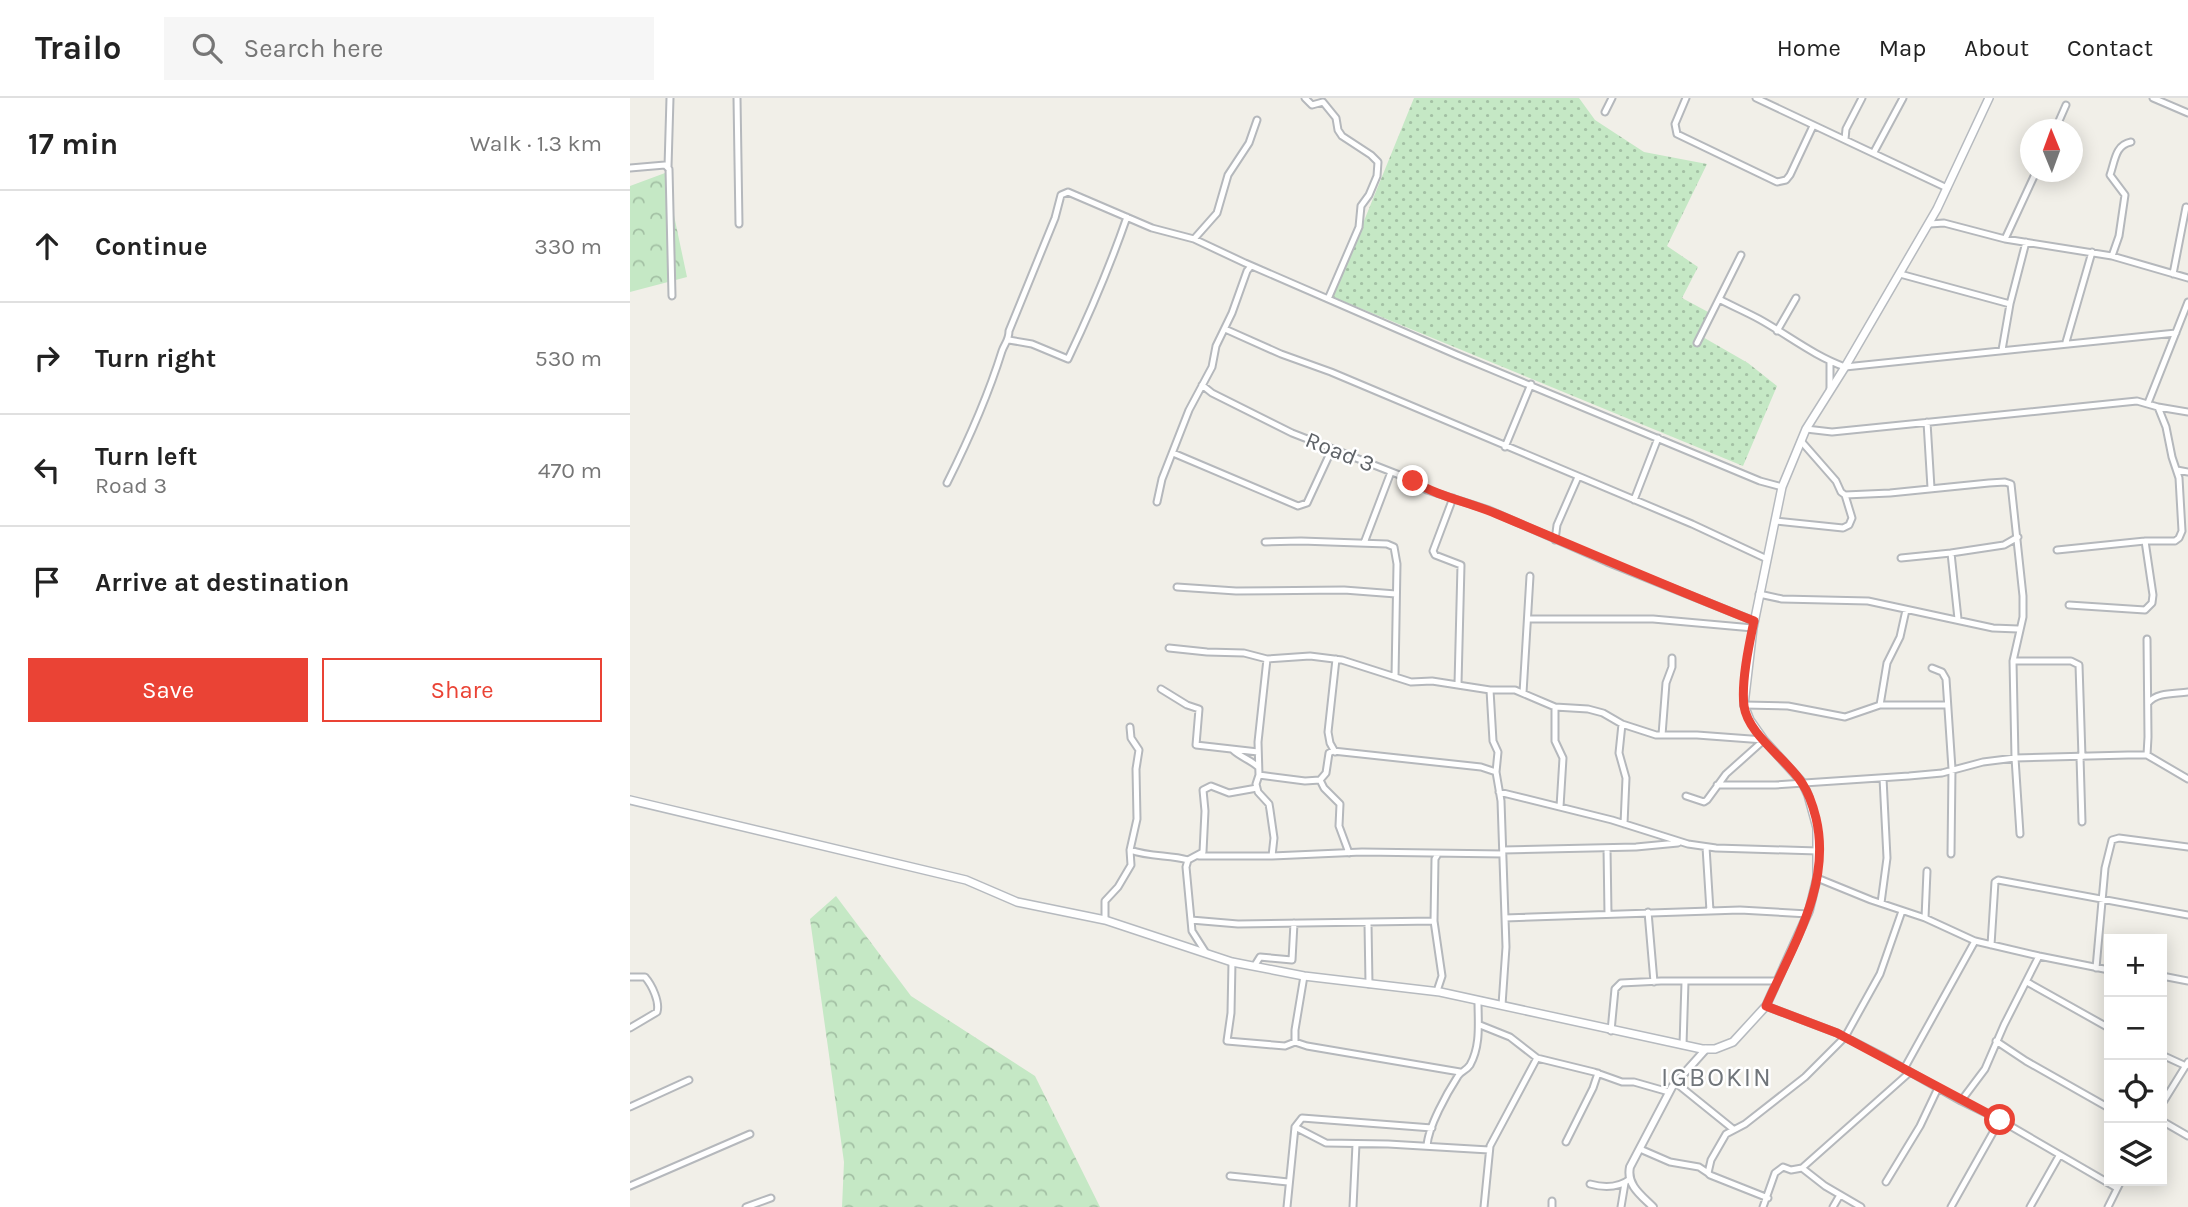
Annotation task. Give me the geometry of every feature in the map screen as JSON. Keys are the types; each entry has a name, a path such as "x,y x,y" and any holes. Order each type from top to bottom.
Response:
{"main road":[{"path":"630,800 966,880 1017,902 1105,920 1232,962 1304,976 1437,991 1611,1031 1706,1049 1724,1047 1733,1042 1766,1006 1808,914 1817,878 1815,817 1802,782 1764,740 1750,720 1744,705 1753,624 1782,487 1806,429 1930,223 1989,98"}],"street":[{"path":"670,98 668,167 672,296"},
{"path":"737,98 738,224"},
{"path":"1305,98 1312,104 1321,101 1324,103 1336,118 1342,136 1378,162 1377,176 1361,206 1359,227 1328,299"},
{"path":"1605,113 1612,98"},
{"path":"1686,98 1675,126 1677,134 1777,182 1786,180 1790,175 1813,126"},
{"path":"1756,98 1947,188"},
{"path":"1845,139 1846,129 1861,98"},
{"path":"1874,152 1903,98"},
{"path":"2152,98 2188,113"},
{"path":"2060,119 2066,105"},
{"path":"1194,239 1217,213 1229,171 1249,143 1257,120"},
{"path":"2112,256 2119,236 2125,195 2110,175 2119,149 2123,144 2131,142"},
{"path":"630,168 659,164 668,167"},
{"path":"2006,239 2032,182"},
{"path":"947,483 1004,346 1009,340 1009,331 1055,218 1061,195 1068,192 1165,233 1194,239 1248,267 1760,481 1782,487"},
{"path":"2173,274 2186,207"},
{"path":"1937,209 1944,223"},
{"path":"1009,340 1032,344 1068,359 1095,300 1098,286 1112,260 1127,217"},
{"path":"1930,223 1944,223 2006,239 2112,256 2188,278"},
{"path":"2002,349 2010,303 2026,242"},
{"path":"2066,342 2092,252"},
{"path":"1697,343 1741,255"},
{"path":"1157,502 1162,479 1189,410 1212,367 1216,346 1248,267"},
{"path":"1900,274 2010,303"},
{"path":"1777,331 1796,298"},
{"path":"1719,299 1830,362 1845,367 2066,342 2176,333"},
{"path":"2148,403 2188,302"},
{"path":"1225,329 1634,500 1767,559"},
{"path":"1855,351 1862,364"},
{"path":"1830,362 1830,392"},
{"path":"1505,447 1531,384"},
{"name":"Road 3","path":"1202,385 1212,393 1284,429 1413,481 1427,490 1489,510 1753,624"},
{"path":"1806,429 1832,432 2125,402 2148,403 2188,412"},
{"path":"2057,550 2145,541 2175,541 2181,536 2180,489 2161,408"},
{"path":"1927,422 1931,488"},
{"path":"1634,500 1658,438"},
{"path":"1775,521 1843,527 1849,525 1852,519 1845,495 1836,481 1801,441"},
{"path":"1174,453 1298,506 1307,503 1332,449"},
{"path":"2177,470 2188,472"},
{"path":"1364,543 1391,472"},
{"path":"1555,540 1557,525 1578,477"},
{"path":"1845,495 2009,483 2018,537 2023,596 2023,617 2018,629 2013,661 2020,834"},
{"path":"1453,498 1433,551 1435,555 1461,565 1458,684"},
{"path":"1544,534 1557,525"},
{"path":"1901,558 2004,545 2018,537"},
{"path":"2069,605 2145,610 2152,603 2153,595 2145,541"},
{"path":"1265,542 1364,543 1394,547 1395,677"},
{"path":"1951,553 1958,619"},
{"path":"1523,693 1530,576"},
{"path":"1177,587 1247,592 1344,590 1396,594"},
{"path":"1759,594 1782,599 1863,600 1993,628 2018,629"},
{"path":"1880,705 1887,663 1900,637 1906,610"},
{"path":"1529,619 1653,619 1753,624"},
{"path":"2147,639 2147,755"},
{"path":"1169,648 1244,653 1267,659 1310,656 1336,659 1354,662 1417,683 1432,681 1523,693 1555,707 1588,709 1609,715 1622,724 1662,735 1764,740"},
{"path":"1267,659 1258,752 1259,775 1256,784 1270,810 1274,842 1272,856"},
{"path":"1335,752 1328,732 1336,659"},
{"path":"1662,735 1666,683 1672,659"},
{"path":"2013,661 2071,661 2080,665 2082,822"},
{"path":"1932,668 1945,675 1952,769 1951,854"},
{"path":"1161,689 1199,709 1196,745 1258,752"},
{"path":"1490,690 1493,741 1499,752 1496,772 1503,852 1506,957 1502,1005"},
{"path":"2148,703 2158,696 2188,692"},
{"path":"1744,705 1788,706 1845,717 1880,705 1946,705"},
{"path":"1555,707 1555,741 1563,758 1560,807"},
{"path":"1622,724 1619,753 1626,778 1624,824"},
{"path":"1105,920 1105,901 1132,865 1130,850 1137,819 1136,769 1139,750 1131,738 1130,727"},
{"path":"1686,796 1704,802 1726,774 1764,740"},
{"path":"1230,749 1258,767"},
{"path":"1139,750 1149,750"},
{"path":"1320,780 1325,773 1329,753 1335,752 1481,767 1496,772"},
{"path":"1717,785 1942,773 1996,759 2147,755 2188,779"},
{"path":"1259,775 1305,781 1320,780"},
{"path":"1881,903 1887,859 1883,778"},
{"path":"1320,780 1340,804 1339,826 1349,852"},
{"path":"1199,856 1205,843 1203,789 1211,786 1229,793 1257,788"},
{"path":"1499,792 1682,842 1706,846 1818,851"},
{"path":"2096,968 2105,868 2112,840 2119,838 2188,847"},
{"path":"1130,850 1146,856 1174,856 1188,860 1199,856 1349,852 1429,853 1436,857 1682,842"},
{"path":"1706,846 1710,911"},
{"path":"1607,848 1608,914"},
{"path":"1436,857 1434,922 1442,971 1437,991"},
{"path":"1188,860 1186,881 1195,921 1192,929 1207,954"},
{"path":"1925,918 1927,871"},
{"path":"1817,878 1925,918 1975,941 2104,969"},
{"path":"1991,945 1993,892 1998,880 2188,915"},
{"path":"1505,918 1740,910 1808,914"},
{"path":"1708,1173 1710,1163 1726,1134 1745,1124 1805,1077 1844,1037 1880,974 1902,911"},
{"path":"1648,912 1654,982"},
{"path":"1195,921 1368,924 1434,922"},
{"path":"1255,965 1260,957 1292,960 1294,923"},
{"path":"1368,924 1369,984"},
{"path":"1763,1207 1778,1169 1802,1168 1906,1071 1975,941"},
{"path":"1961,1101 1985,1069 1996,1041 2039,956"},
{"path":"1232,962 1231,1013 1227,1041 1285,1046 1295,1042 1460,1072 1465,1071 1470,1064 1480,1025 1478,1001"},
{"path":"1295,1042 1304,976"},
{"path":"630,978 645,977 651,983 659,1006 657,1012 630,1028"},
{"path":"2167,977 2188,981"},
{"path":"1611,1031 1616,986 1621,983 1777,981"},
{"path":"1684,1045 1685,982"},
{"path":"2027,982 2104,1025"},
{"path":"1766,1006 1844,1037 2000,1120 2117,1188 2108,1207"},
{"path":"1480,1025 1510,1037 1537,1058 1669,1092"},
{"path":"1996,1041 2104,1105"},
{"path":"1621,1207 1630,1167 1669,1092 1706,1049"},
{"path":"2167,1057 2187,1064 2167,1096"},
{"path":"1484,1207 1489,1150 1537,1058"},
{"path":"1427,1146 1432,1128 1460,1072"},
{"path":"1566,1142 1598,1073"},
{"path":"630,1107 689,1080"},
{"path":"1676,1083 1733,1129"},
{"path":"1886,1182 1920,1126 1938,1088"},
{"path":"1287,1207 1294,1126 1297,1121 1307,1117 1432,1128"},
{"path":"1951,1207 2000,1120"},
{"path":"2165,1123 2188,1136"},
{"path":"1294,1126 1326,1143 1489,1150"},
{"path":"630,1186 750,1133"},
{"path":"1353,1207 1356,1144"},
{"path":"1640,1149 1670,1162 1699,1167 1768,1198"},
{"path":"2031,1207 2059,1156"},
{"path":"1699,1167 1710,1163"},
{"path":"1802,1168 1861,1207"},
{"path":"1230,1176 1289,1182"},
{"path":"1590,1184 1602,1187 1627,1181"},
{"path":"1627,1181 1653,1207"},
{"path":"1833,1207 1840,1195"},
{"path":"746,1207 771,1198"}],"green space":[{"path":"1414,98 1579,98 1595,120 1644,152 1707,164 1667,246 1698,267 1682,298 1710,313 1701,336 1748,363 1777,386 1743,466 1333,297"},
{"path":"665,173 687,277 630,292 630,186"},
{"path":"836,896 911,996 1035,1076 1100,1207 842,1207 844,1162 810,919"}],"district":[{"name":"IGBOKIN","path":"1717,1077"}],"route":[{"path":"1413,481 1427,490 1489,510 1607,562 1754,621 1745,681 1745,711 1764,740 1802,782 1815,817 1818,851 1817,878 1809,911 1766,1006 1837,1033 2000,1120"}]}
